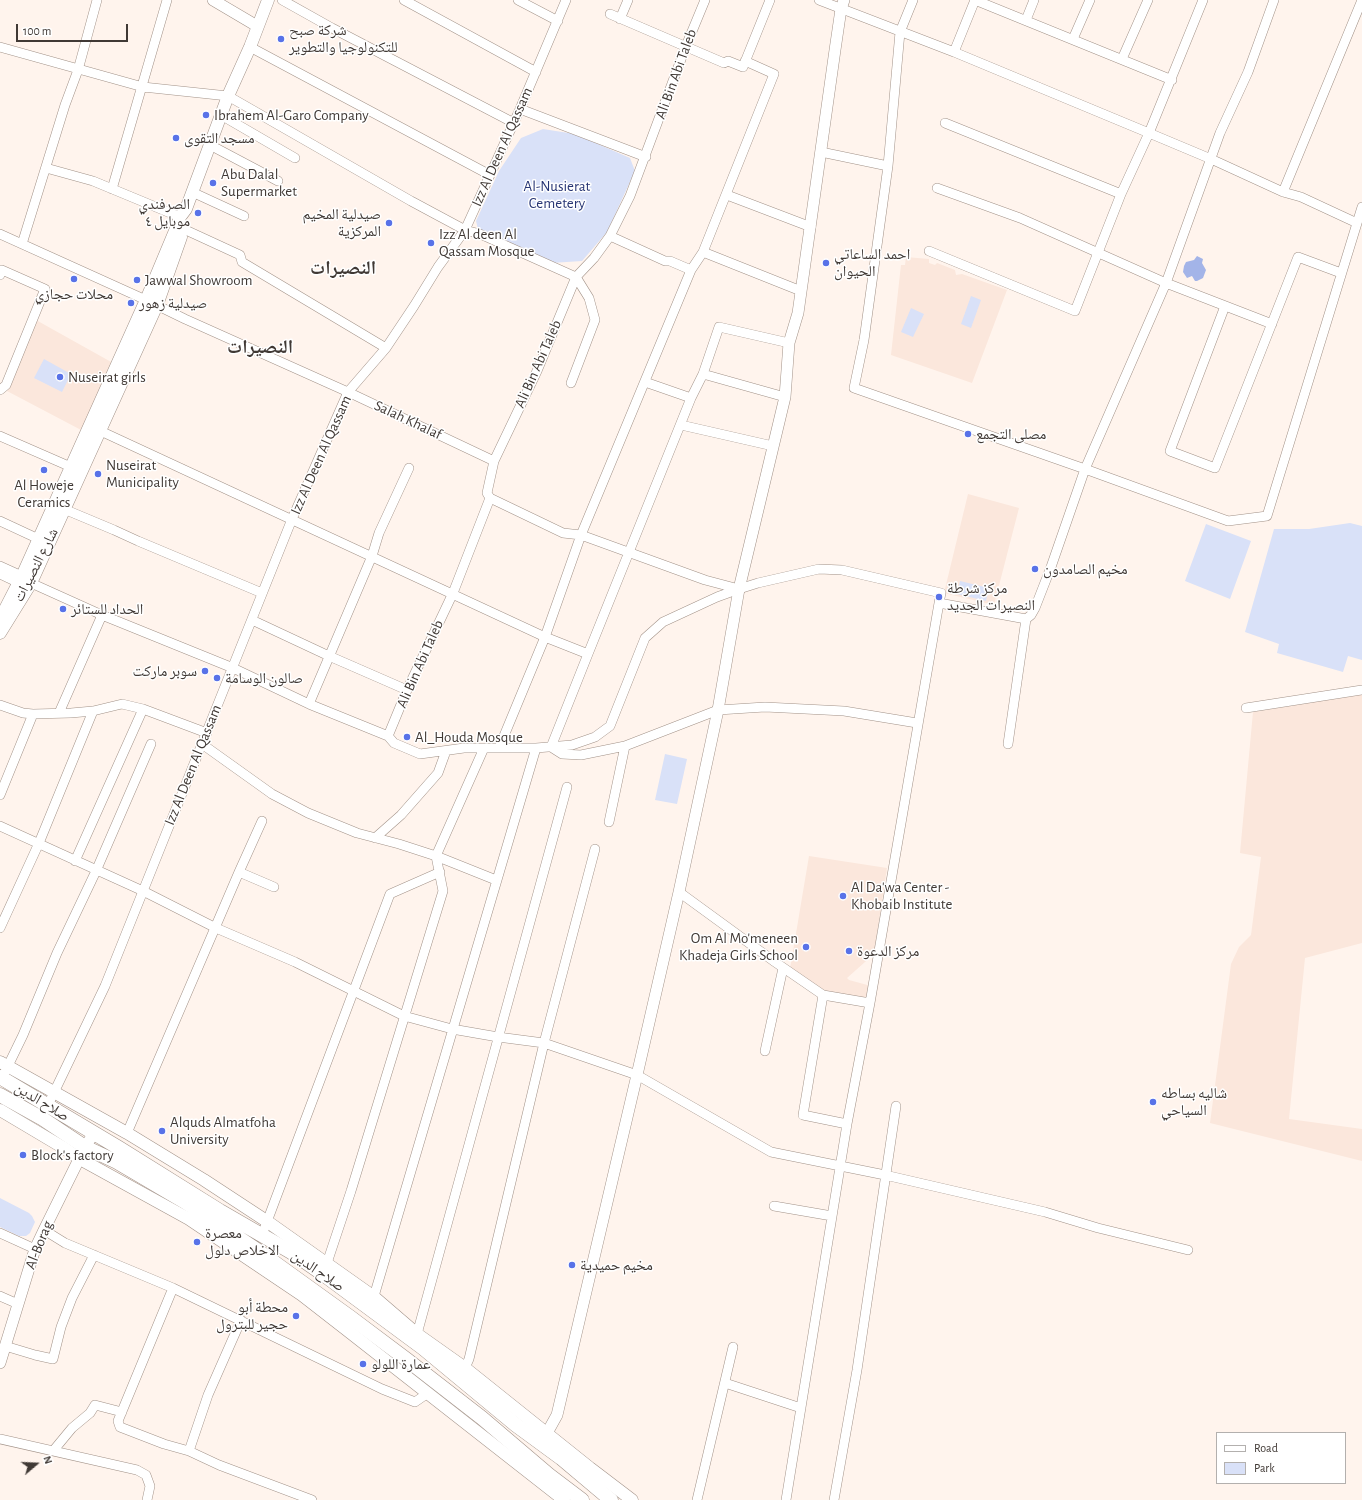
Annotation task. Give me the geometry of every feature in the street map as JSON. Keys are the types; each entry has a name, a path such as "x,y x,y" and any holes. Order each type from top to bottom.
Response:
{"highway":[{"name":"صلاح الدين","path":"2,1071 48,1105 262,1236 325,1268 372,1303 516,1424 561,1458 611,1500"},
{"name":"صلاح الدين","path":"0,1094 43,1119 83,1153 118,1162 165,1190 257,1250 395,1350 482,1418 549,1475 582,1500"}],"main road":[{"name":"شارع النصيرات","path":"0,632 59,507 152,302 228,96 250,47 268,0"},
{"name":"شارع النصيرات","path":"59,507 71,467 94,429"},
{"name":"شارع النصيرات","path":"0,619 24,580"},
{"path":"2,1071 54,1091 127,1133 204,1180 268,1222 325,1268"},
{"path":"0,1110 64,1148 83,1153 189,1220 302,1295 564,1500"},
{"path":"372,1303 465,1368 632,1500"}],"street":[{"path":"22,244 65,105 78,70 97,0"},
{"path":"112,189 143,87 167,0"},
{"path":"213,0 257,26"},
{"path":"282,0 332,28 514,123"},
{"path":"404,0 536,72"},
{"path":"518,0 558,21"},
{"name":"Izz Al Deen Al Qassam","path":"48,1105 105,986 292,519 348,392 386,348 438,267 465,230 514,123 566,0"},
{"path":"620,19 628,0"},
{"name":"Ali Bin Abi Taleb","path":"388,736 407,690 453,593 490,498 487,493 494,461 537,371 576,277 594,258 610,236 630,196 646,157 686,46 705,0"},
{"path":"610,14 724,63 728,62 743,67 770,0"},
{"path":"819,0 843,5 900,32 954,52 1211,159 1283,192 1301,197 1358,227"},
{"path":"913,0 900,32 888,166 864,340 854,388 1228,521 1267,516 1341,273 1358,227 1362,207"},
{"path":"954,52 975,0 1172,80"},
{"path":"1026,20 1034,0"},
{"path":"1073,39 1090,0"},
{"path":"1122,59 1148,0"},
{"path":"928,251 1075,311 1121,194 1172,80 1203,0"},
{"path":"1008,744 1026,619 1031,615 1035,608 1085,469 1166,283 1220,133 1248,72 1274,0"},
{"path":"1283,192 1362,0"},
{"path":"547,1433 557,1415 638,1075 718,710 739,589 785,397 789,343 798,313 843,5"},
{"path":"0,47 143,87 228,96 411,201 465,230 480,234 576,277 589,298 595,320 572,383"},
{"path":"250,47 490,175"},
{"path":"499,748 545,637 581,535 691,270 704,252 774,74 745,61"},
{"path":"520,109 646,157"},
{"path":"221,115 295,158"},
{"path":"945,123 1121,194"},
{"path":"210,145 278,181"},
{"path":"821,152 888,166"},
{"path":"46,168 77,176 112,189 182,220 240,255 242,262 386,348"},
{"path":"937,188 1020,218 1166,283 1272,324"},
{"path":"192,192 244,216"},
{"path":"727,196 811,227"},
{"name":"Salah Khalaf","path":"0,234 348,392 494,461"},
{"path":"610,236 665,261 670,261 691,270"},
{"path":"704,252 801,291"},
{"path":"1225,306 1170,451 1215,468 1298,257 1341,273"},
{"path":"0,275 2,270 45,289 6,385 0,390"},
{"path":"551,747 691,398 703,374 719,327 789,343"},
{"path":"703,374 785,397"},
{"path":"645,382 691,398"},
{"path":"681,424 773,446"},
{"path":"94,429 453,593 545,637 588,654"},
{"path":"0,436 71,467"},
{"path":"309,704 372,556 379,533 409,468"},
{"path":"490,498 562,533 581,535 705,580 739,589"},
{"path":"59,507 262,593"},
{"path":"0,521 43,541"},
{"path":"0,566 24,580 102,615 233,668 309,704 388,736 394,743 420,754 464,748 536,748 572,746 595,737 610,726 645,638 663,622 717,597 758,583 818,569 842,570 941,593 917,722 870,1003 847,1124 786,1500"},
{"path":"0,574 24,580"},
{"path":"939,603 1026,619"},
{"path":"59,713 102,615"},
{"path":"252,620 407,690"},
{"path":"1246,708 1362,690"},
{"path":"0,705 23,713 33,714 93,711 122,704 143,709 206,733"},
{"path":"551,747 562,754 581,755 625,746 718,710 765,707 836,711 917,722"},
{"path":"75,861 143,709"},
{"path":"0,928 39,843 93,711"},
{"path":"0,795 33,714"},
{"path":"2,1071 96,871 151,744"},
{"path":"202,744 272,794 329,822 357,833 436,856 496,880"},
{"path":"609,822 625,746"},
{"path":"325,1268 351,1191 443,891 436,856 484,748"},
{"path":"372,1303 536,748"},
{"path":"375,838 401,815 438,773 446,751"},
{"path":"418,1334 567,787"},
{"path":"127,1133 262,821"},
{"path":"0,826 96,871 143,891 216,928 295,962 404,1016 452,1029 544,1043 638,1075 771,1152 885,1175 1046,1212 1098,1228 1188,1250"},
{"path":"0,924 39,843"},
{"path":"465,1368 469,1359 544,1043 595,850"},
{"path":"239,872 274,887"},
{"path":"262,1236 390,894 440,872"},
{"path":"679,892 783,968 823,995 870,1003"},
{"path":"765,1051 783,968"},
{"path":"823,995 803,1115 847,1124"},
{"path":"834,1500 857,1370 896,1106"},
{"name":"Al-Borag","path":"0,1363 35,1249 94,1133"},
{"path":"774,1206 832,1216"},
{"path":"44,1230 65,1243 173,1288 382,1389 415,1402 428,1393"},
{"path":"0,1233 35,1249"},
{"path":"5,1346 53,1359 61,1328 72,1298 94,1255"},
{"path":"173,1288 118,1421 120,1427 312,1500"},
{"path":"0,1296 18,1304"},
{"path":"189,1452 208,1395 241,1320"},
{"path":"697,1500 733,1347"},
{"path":"725,1383 802,1408"},
{"path":"53,1451 72,1428 90,1413 95,1405 122,1412"},
{"path":"0,1439 137,1470 146,1475 150,1486 147,1500"}],"shaded area":[{"path":"906,257 929,259 929,263 935,265 937,263 955,270 956,275 962,274 1007,290 972,383 891,355 901,265 905,265"},
{"name":"Nuseirat girls","path":"36,320 113,363 83,431 7,391"},
{"path":"968,494 1019,508 994,605 944,593"},
{"path":"1362,694 1362,943 1305,958 1289,1119 1362,1129 1362,1161 1210,1123 1231,964 1239,947 1251,935 1261,857 1240,853 1253,712"},
{"name":"Al Da'wa Center - Khobaib Institute","path":"809,856 887,868 874,954 847,978 849,980 871,986 869,1000 827,992 790,969"}],"green space":[{"name":"Al-Nusierat Cemetery","path":"543,129 575,134 630,158 635,171 607,232 582,261 551,263 478,229 476,221 499,171 521,138"},
{"path":"971,296 981,300 971,328 961,324"},
{"path":"911,308 924,314 913,337 901,332"},
{"path":"44,359 71,374 62,392 34,378"},
{"path":"1350,523 1362,526 1362,660 1348,656 1343,672 1277,653 1279,644 1245,632 1274,529 1309,529"},
{"path":"1206,524 1251,541 1230,599 1185,581"},
{"path":"960,581 989,588 986,601 957,594"},
{"path":"665,754 687,759 677,804 655,800"},
{"path":"0,1198 32,1216 35,1222 30,1233 26,1236 19,1236 0,1227"}],"water":[{"path":"1197,256 1203,259 1202,263 1206,270 1203,278 1195,281 1192,276 1187,278 1183,272 1186,262 1194,260"}],"place":[{"name":"شركة صبح للتكنولوجيا والتطوير","path":"281,39"},
{"name":"Ibrahem Al-Garo Company","path":"206,115"},
{"name":"مسجد التقوى","path":"176,138"},
{"name":"Abu Dalal Supermarket","path":"213,183"},
{"name":"الصرفندي موبايل ٤","path":"198,213"},
{"name":"صيدلية المخيم المركزية","path":"389,223"},
{"name":"Izz Al deen Al Qassam Mosque","path":"431,243"},
{"name":"احمد الساعاتي الحيوان","path":"826,263"},
{"name":"محلات حجازي","path":"74,279"},
{"name":"Jawwal Showroom","path":"137,280"},
{"name":"صيدلية زهور","path":"131,303"},
{"name":"Nuseirat girls","path":"60,377"},
{"name":"مصلى التجمع","path":"968,434"},
{"name":"Al Howeje Ceramics","path":"44,470"},
{"name":"Nuseirat Municipality","path":"98,474"},
{"name":"مخيم الصامدون","path":"1035,569"},
{"name":"مركز شرطة النصيرات الجديد","path":"939,597"},
{"name":"الحداد للستائر","path":"63,609"},
{"name":"سوبر ماركت","path":"205,671"},
{"name":"صالون الوسامة","path":"217,678"},
{"name":"Al_Houda Mosque","path":"407,737"},
{"name":"Al Da'wa Center - Khobaib Institute","path":"843,896"},
{"name":"Om Al Mo'meneen Khadeja Girls School","path":"806,947"},
{"name":"مركز الدعوة","path":"849,951"},
{"name":"شاليه بساطه السياحي","path":"1153,1102"},
{"name":"Alquds Almatfoha University","path":"162,1131"},
{"name":"Block's factory","path":"23,1155"},
{"name":"معصرة الاخلاص دلول","path":"197,1242"},
{"name":"مخيم حميدية","path":"572,1265"},
{"name":"محطة أبو حجير للبترول","path":"296,1316"},
{"name":"عمارة اللولو","path":"363,1364"}],"district":[{"name":"النصيرات","path":"343,268"},
{"name":"النصيرات","path":"260,347"}]}
